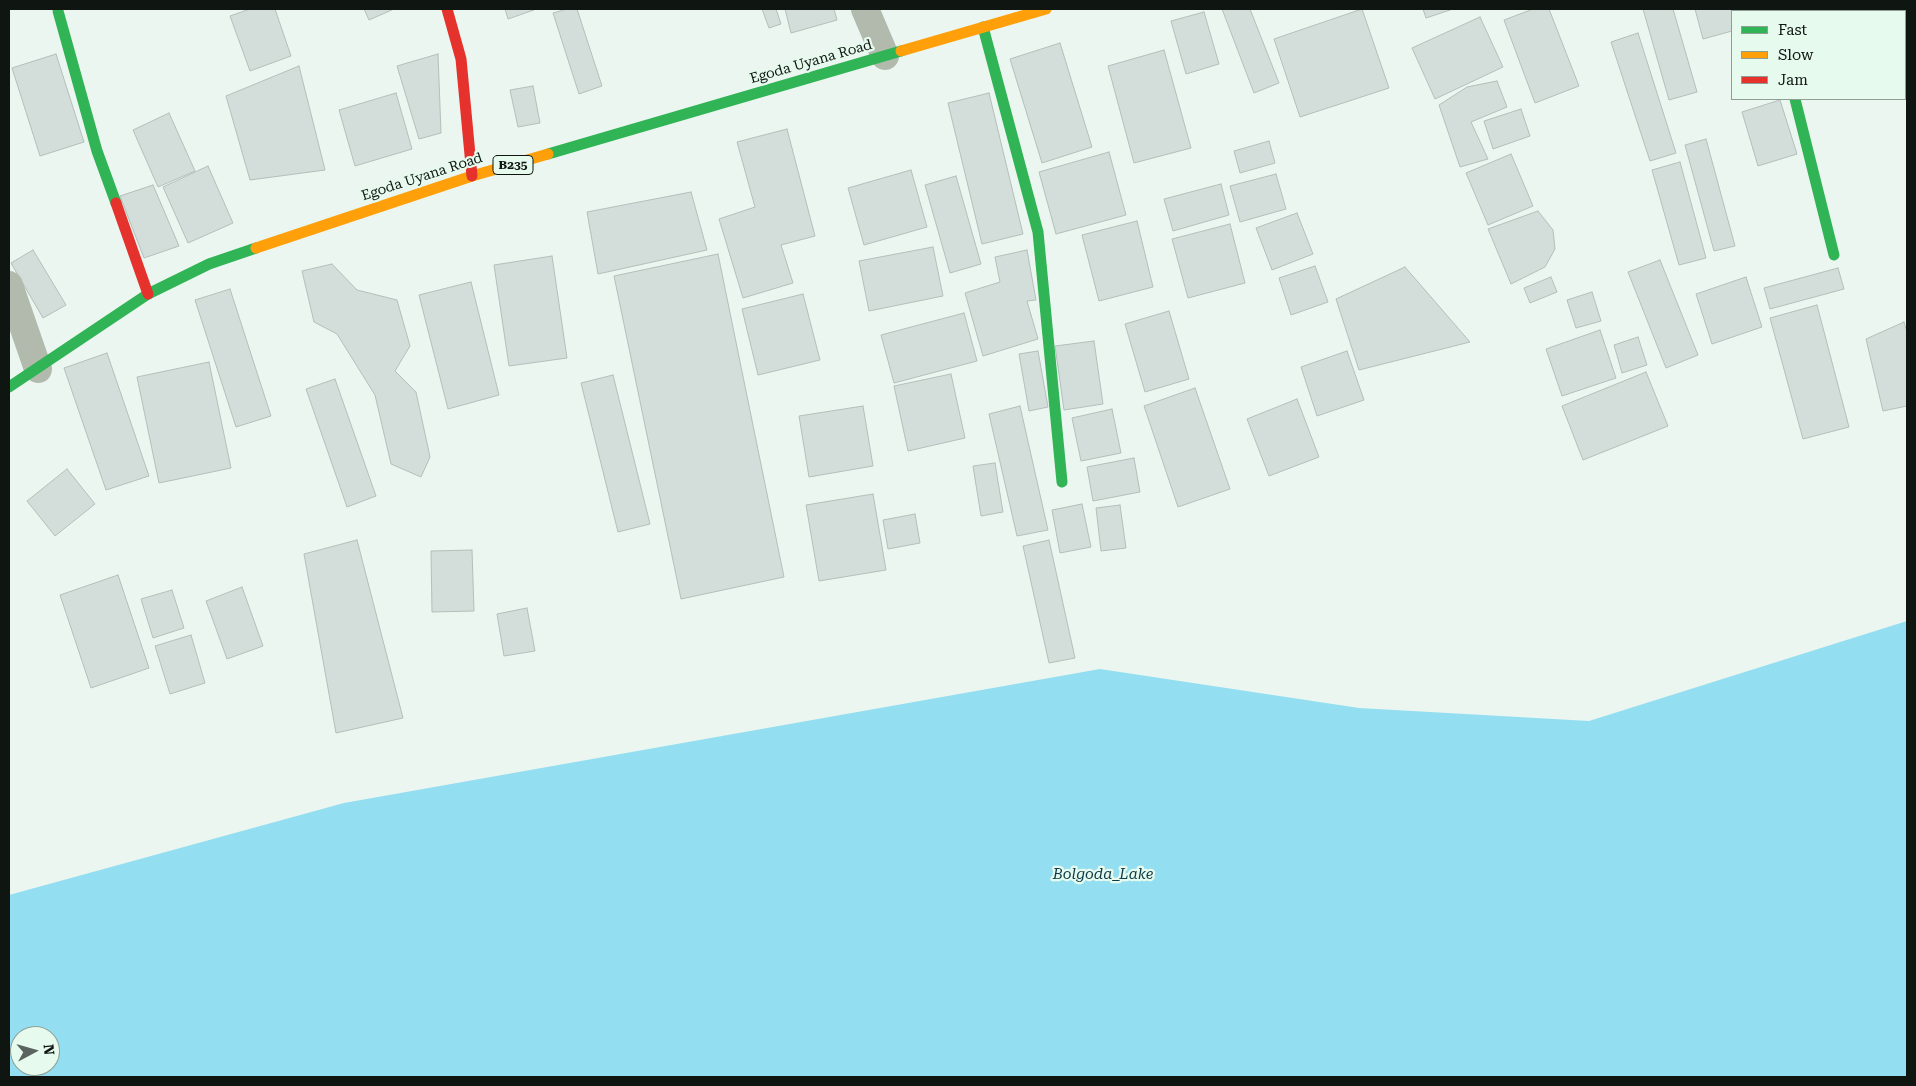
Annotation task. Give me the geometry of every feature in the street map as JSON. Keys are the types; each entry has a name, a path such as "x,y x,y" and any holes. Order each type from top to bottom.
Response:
{"main road":[{"path":"447,9 461,59 472,176"},
{"name":"Egoda Uyana Road","path":"9,387 148,294 209,264 472,176 1046,9"},
{"path":"58,11 97,151 148,294"},
{"path":"983,27 1038,232 1062,482"},
{"path":"1795,100 1834,255"}],"street":[{"path":"865,9 885,56"},
{"path":"9,285 38,369"}],"water":[{"name":"Bolgoda_Lake","path":"1907,621 1907,1077 9,1077 9,895 344,803 1100,669 1359,708 1589,721"}],"building":[{"path":"250,9 275,9 291,56 250,71 230,16"},
{"path":"364,9 394,9 369,20"},
{"path":"505,9 534,9 534,10 508,19"},
{"path":"567,9 577,9 602,86 579,94 553,13"},
{"path":"762,9 776,9 781,24 769,28"},
{"path":"785,9 834,9 837,20 791,33"},
{"path":"1222,9 1250,9 1279,83 1254,93"},
{"path":"1362,9 1389,88 1300,117 1274,39"},
{"path":"1423,9 1453,9 1426,18"},
{"path":"1533,9 1549,9 1579,86 1535,103 1504,20"},
{"path":"1643,9 1673,9 1697,92 1669,100"},
{"path":"1695,9 1755,9 1731,10 1731,31 1703,39"},
{"path":"1204,12 1219,64 1186,74 1171,21"},
{"path":"1480,17 1503,67 1435,99 1412,48"},
{"path":"1638,33 1676,153 1650,161 1611,42"},
{"path":"1060,43 1092,147 1042,163 1010,59"},
{"path":"1164,50 1191,148 1134,163 1108,66"},
{"path":"56,54 84,142 40,156 12,68"},
{"path":"438,54 441,133 419,139 397,66"},
{"path":"299,66 325,170 250,180 226,96"},
{"path":"1497,81 1507,107 1471,122 1488,159 1460,167 1439,105 1467,87"},
{"path":"533,86 540,123 518,127 510,90"},
{"path":"396,93 412,149 355,166 339,110"},
{"path":"989,93 1023,234 982,244 948,103"},
{"path":"1780,100 1797,154 1758,166 1742,112"},
{"path":"1521,109 1530,136 1493,149 1484,121"},
{"path":"169,113 195,171 158,187 133,130"},
{"path":"787,129 815,236 781,245 793,283 743,298 719,219 755,207 737,142"},
{"path":"1706,139 1735,246 1714,251 1685,145"},
{"path":"1269,141 1275,163 1240,173 1234,151"},
{"path":"1109,152 1126,215 1056,234 1039,172"},
{"path":"1511,154 1533,206 1488,225 1466,173"},
{"path":"1680,162 1706,258 1679,265 1652,170"},
{"path":"208,166 233,223 188,243 163,187"},
{"path":"911,170 927,227 864,245 848,188"},
{"path":"1276,174 1286,209 1240,222 1230,186"},
{"path":"956,176 981,264 950,273 925,185"},
{"path":"1221,184 1229,215 1173,231 1164,199"},
{"path":"153,185 179,246 144,258 120,196"},
{"path":"691,192 707,250 598,274 587,212"},
{"path":"1538,211 1553,230 1555,249 1545,267 1511,284 1488,229"},
{"path":"1297,213 1313,254 1272,270 1256,228"},
{"path":"1137,221 1153,287 1099,301 1082,235"},
{"path":"1230,224 1245,283 1188,298 1172,239"},
{"path":"933,247 943,296 869,311 859,261"},
{"path":"33,250 66,305 43,318 11,263"},
{"path":"1027,250 1036,300 1027,301 1038,339 983,356 965,293 1000,282 995,257"},
{"path":"718,254 784,577 681,599 614,276"},
{"path":"552,256 567,358 509,366 494,265"},
{"path":"1660,260 1698,355 1666,368 1628,272"},
{"path":"332,264 357,290 397,300 410,346 395,371 416,392 430,457 421,477 391,464 375,395 337,334 314,322 302,271"},
{"path":"1315,266 1328,302 1291,315 1279,278"},
{"path":"1405,267 1470,342 1359,370 1336,299"},
{"path":"1838,268 1844,289 1770,309 1764,288"},
{"path":"1551,277 1557,292 1530,303 1524,288"},
{"path":"1746,277 1762,327 1712,344 1696,294"},
{"path":"471,282 499,395 448,409 419,295"},
{"path":"230,289 271,416 236,427 195,300"},
{"path":"1592,292 1601,321 1576,328 1567,300"},
{"path":"803,294 820,360 758,375 742,309"},
{"path":"1817,305 1849,427 1803,439 1770,318"},
{"path":"1169,311 1189,379 1145,392 1125,324"},
{"path":"964,313 977,361 894,383 881,335"},
{"path":"1904,322 1907,332 1907,406 1883,411 1866,339"},
{"path":"1600,330 1616,378 1562,396 1546,349"},
{"path":"1638,337 1647,365 1622,373 1614,345"},
{"path":"1094,341 1103,404 1064,410 1055,346"},
{"path":"1038,351 1048,407 1029,411 1019,354"},
{"path":"1347,351 1364,400 1317,416 1301,367"},
{"path":"107,353 149,476 106,490 64,368"},
{"path":"209,362 231,468 159,483 137,377"},
{"path":"1646,372 1668,426 1583,460 1562,406"},
{"path":"951,374 965,438 908,451 894,386"},
{"path":"613,375 650,524 618,532 581,383"},
{"path":"335,379 376,496 347,507 306,389"},
{"path":"1195,388 1230,489 1178,507 1144,406"},
{"path":"1297,399 1319,457 1269,476 1247,419"},
{"path":"863,406 873,466 809,477 799,416"},
{"path":"1020,406 1048,530 1017,536 989,414"},
{"path":"1112,409 1121,453 1081,461 1072,418"},
{"path":"1134,458 1140,492 1093,501 1087,467"},
{"path":"995,463 1003,512 981,516 973,466"},
{"path":"67,469 95,504 55,536 27,501"},
{"path":"873,494 886,570 819,581 806,505"},
{"path":"1082,504 1091,547 1060,553 1052,510"},
{"path":"1120,505 1126,548 1101,551 1096,508"},
{"path":"915,514 920,543 888,549 883,520"},
{"path":"357,540 403,718 336,733 304,554"},
{"path":"1049,540 1075,658 1049,663 1023,546"},
{"path":"472,550 474,611 432,612 431,551"},
{"path":"118,575 149,668 91,688 60,595"},
{"path":"242,587 263,646 227,659 206,601"},
{"path":"172,590 184,628 153,638 141,599"},
{"path":"527,608 535,651 504,656 497,614"},
{"path":"191,635 205,683 170,694 155,646"}],"traffic: fast":[{"path":"58,11 97,151 116,203"},
{"path":"983,27 1038,232 1062,482"},
{"path":"548,154 901,51"},
{"path":"1795,100 1834,255"},
{"path":"9,387 148,294 209,264 256,248"}],"traffic: slow":[{"path":"901,51 1046,9"},
{"path":"256,248 472,176 548,154"}],"traffic: jam":[{"path":"447,9 461,59 472,176"},
{"path":"116,203 148,294"}]}
